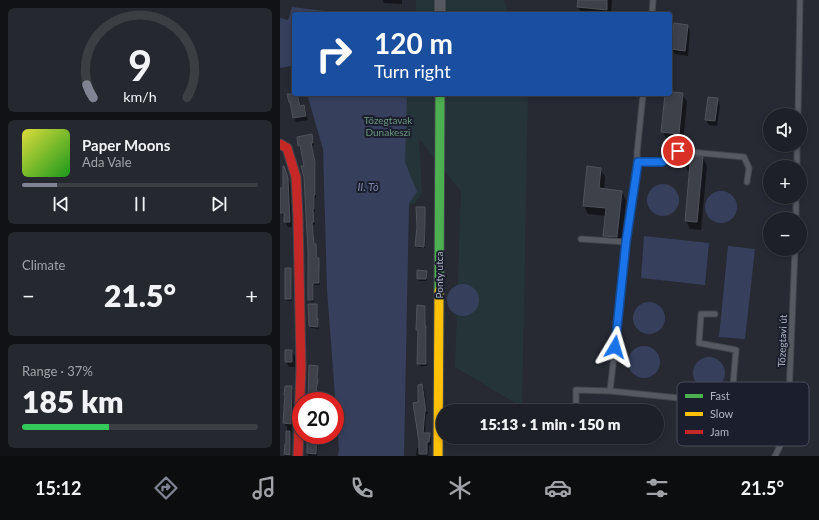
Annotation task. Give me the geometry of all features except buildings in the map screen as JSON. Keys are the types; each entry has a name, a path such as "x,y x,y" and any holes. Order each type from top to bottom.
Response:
{"street":[{"path":"440,0 440,12"},
{"name":"Ponty utca","path":"438,456 440,96"},
{"path":"280,144 287,148 296,177 301,367 298,456"}],"lane":[{"path":"652,12 653,0"},
{"path":"798,108 800,0"},
{"path":"610,391 626,242 638,162 637,153 644,96"},
{"path":"638,162 662,162 678,151 744,157 749,168 747,182"},
{"path":"581,238 626,242"},
{"name":"Tőzegtavi út","path":"790,382 795,256"},
{"path":"715,314 701,314 699,343 736,350 733,382"},
{"path":"576,404 576,390 610,391 677,399"},
{"name":"Tőzegtavi út","path":"775,456 780,446"}],"green space":[{"path":"416,0 504,0 508,12 416,12"},
{"name":"Tőzegtavak Dunakeszi","path":"330,96 528,96 522,404 517,404 455,367 461,191 419,139 422,193 415,203 372,213"}],"water":[{"path":"292,7 334,12 292,12 292,67 280,68 280,18 288,20"},
{"name":"II. Tó","path":"308,96 407,96 405,162 417,192 409,203 404,456 338,456 339,444 344,444 344,392 335,392 327,289 323,149"},
{"path":"660,184 666,184 676,191 679,200 678,206 672,213 666,216 660,216 650,209 647,203 647,197 654,187"},
{"path":"718,191 724,191 734,198 737,207 736,213 730,220 724,223 718,223 708,216 705,210 705,204 712,194"},
{"path":"644,236 709,243 705,285 641,278"},
{"path":"728,246 755,249 745,339 719,337"},
{"path":"460,284 466,284 476,291 479,300 478,306 472,313 466,316 460,316 450,309 447,303 447,297 454,287"},
{"path":"646,302 652,302 662,309 665,318 664,324 658,331 652,334 646,334 636,327 633,321 633,315 640,305"},
{"path":"641,346 647,346 657,353 660,362 659,368 653,375 647,378 641,378 631,371 628,365 628,359 635,349"},
{"path":"706,357 712,357 718,360 725,370 725,376 722,382 696,382 693,376 693,370 696,364"}],"traffic: fast":[{"path":"439,291 440,96"}],"traffic: slow":[{"path":"438,456 439,291"}],"traffic: jam":[{"path":"280,144 287,148 296,177 301,367 298,456"}],"route":[{"path":"615,347 626,242 638,162 662,162 678,151"}]}
